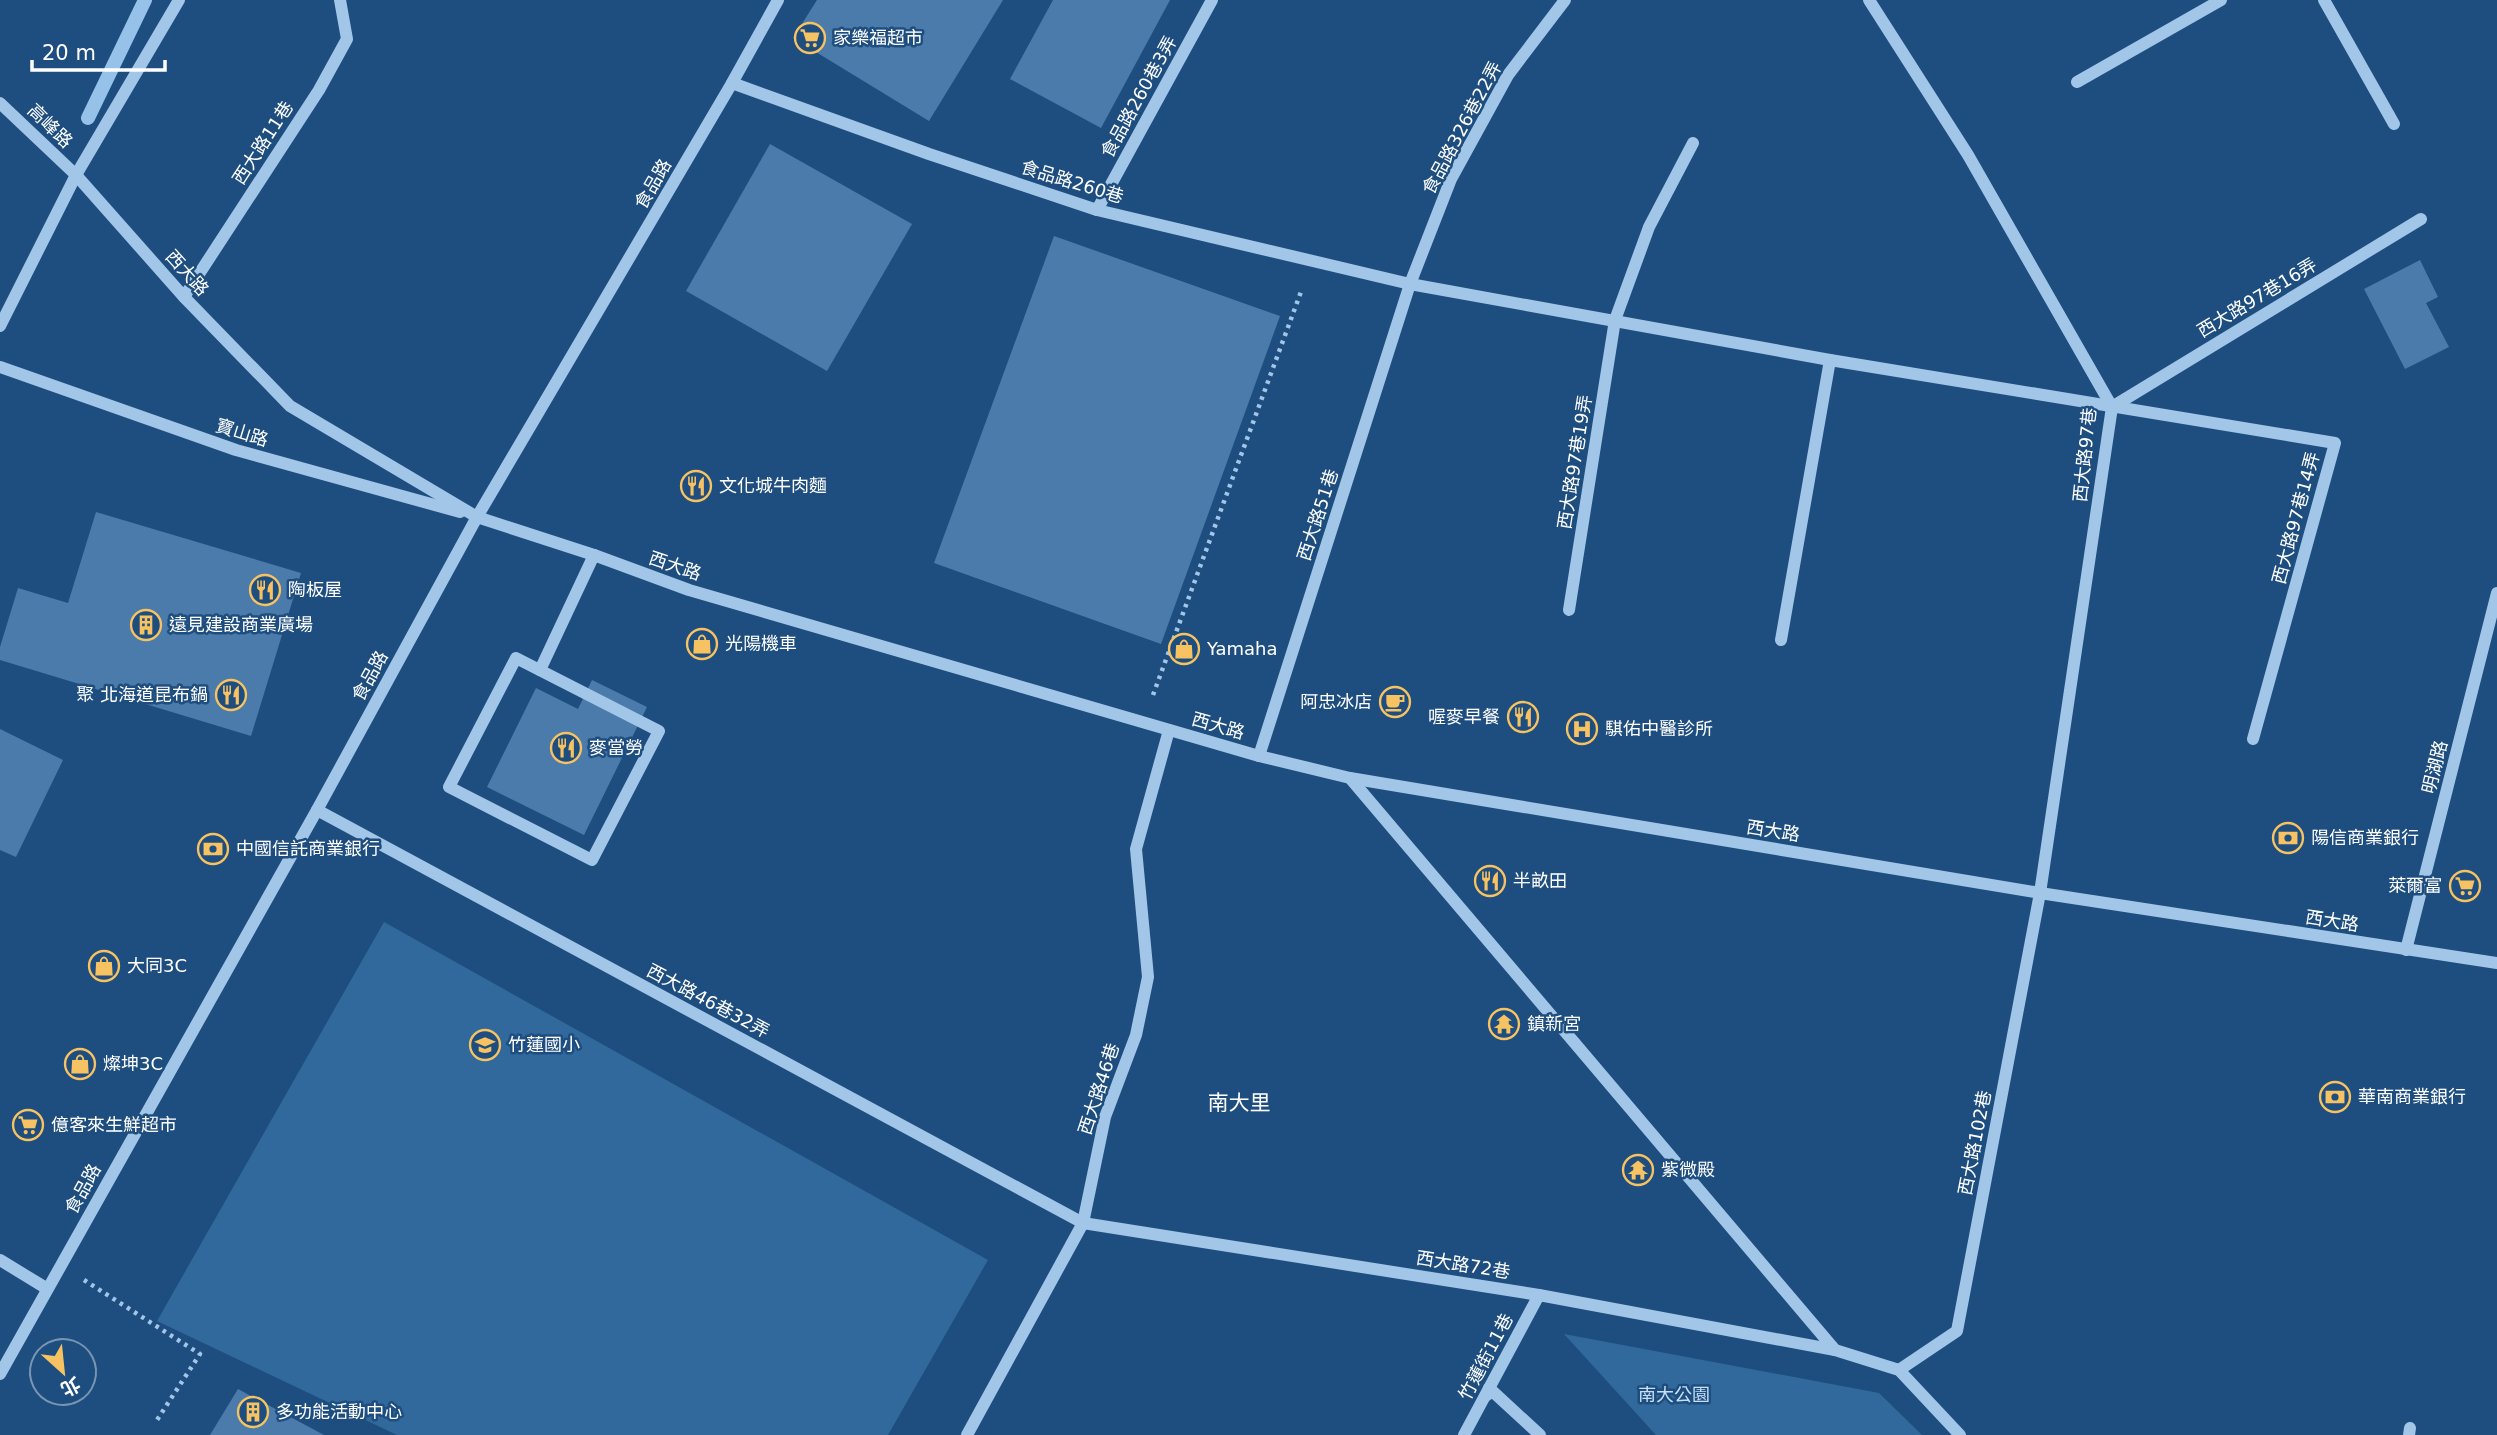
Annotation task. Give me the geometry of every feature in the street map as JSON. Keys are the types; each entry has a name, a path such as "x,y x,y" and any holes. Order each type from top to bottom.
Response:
{"street":[{"path":"0,326 76,175 179,0"},
{"name":"西大路11巷","path":"184,297 319,90 347,40 340,0"},
{"name":"食品路","path":"0,1374 317,810 477,517 778,0"},
{"name":"食品路260巷3弄","path":"1097,210 1212,0"},
{"name":"食品路326巷22弄","path":"1410,284 1457,167 1508,75 1565,0"},
{"name":"西大路97巷","path":"1869,0 1968,155 2112,407 2040,893"},
{"path":"2077,82 2221,0"},
{"path":"2324,0 2394,124"},
{"name":"食品路260巷","path":"732,83 929,154 1097,210 1410,284"},
{"name":"高峰路","path":"0,103 76,175"},
{"name":"西大路97巷19弄","path":"1569,610 1615,320 1649,227 1693,143"},
{"name":"西大路","path":"76,175 184,297 290,406 477,517 594,555 689,590 1259,756 1350,778 2040,893 2497,962"},
{"name":"西大路97巷16弄","path":"2112,407 2421,219"},
{"path":"1410,284 1830,360 2112,407"},
{"name":"西大路51巷","path":"1259,756 1410,284"},
{"path":"1781,640 1830,360"},
{"name":"寶山路","path":"0,367 236,450 477,517"},
{"name":"西大路97巷14弄","path":"2112,407 2335,443 2253,739"},
{"path":"540,670 594,555"},
{"name":"明湖路","path":"2406,950 2497,593"},
{"path":"516,658 540,670 659,731 592,859 449,787 516,658"},
{"name":"西大路46巷","path":"967,1435 1083,1223 1105,1117 1136,1035 1148,977 1136,849 1169,730"},
{"path":"1350,778 1835,1350"},
{"name":"西大路46巷32弄","path":"317,810 1083,1223"},
{"name":"西大路102巷","path":"1899,1370 1957,1331 2040,893"},
{"name":"西大路72巷","path":"1083,1223 1539,1295 1835,1350 1899,1370 1960,1435"},
{"path":"0,1260 46,1288"},
{"name":"竹蓮街11巷","path":"1464,1435 1539,1295"},
{"path":"1474,1435 1489,1388 1540,1435"}],"path":[{"path":"1143,722 1312,261"},
{"path":"60,1265 200,1354 157,1420"}],"green space":[{"name":"竹蓮國小","path":"384,922 988,1260 888,1435 397,1435 157,1321"},
{"name":"南大公園","path":"1564,1334 1879,1393 1922,1435 1656,1435"}],"building":[{"path":"817,0 1003,0 929,121 793,38"},
{"path":"1053,0 1170,0 1101,128 1010,79"},
{"path":"770,144 912,224 827,371 686,291"},
{"path":"1054,236 1280,316 1161,644 934,563"},
{"path":"2420,260 2438,297 2426,303 2449,347 2405,369 2364,289"},
{"name":"遠見建設商業廣場","path":"96,512 301,573 251,736 0,660 0,647 18,588 68,603"},
{"name":"麥當勞","path":"592,680 647,707 584,835 487,787 536,688 578,709"},
{"path":"0,729 63,760 16,857 0,850"},
{"name":"多功能活動中心","path":"238,1389 324,1435 210,1435"}],"waterway":[{"path":"88,118 145,0"}],"place":[{"name":"家樂福超市","path":"810,38"},
{"name":"文化城牛肉麵","path":"696,486"},
{"name":"陶板屋","path":"265,590"},
{"name":"遠見建設商業廣場","path":"146,625"},
{"name":"光陽機車","path":"702,644"},
{"name":"Yamaha","path":"1184,649"},
{"name":"聚 北海道昆布鍋","path":"231,695"},
{"name":"阿忠冰店","path":"1395,702"},
{"name":"喔麥早餐","path":"1523,717"},
{"name":"騏佑中醫診所","path":"1582,729"},
{"name":"麥當勞","path":"566,748"},
{"name":"陽信商業銀行","path":"2288,838"},
{"name":"中國信託商業銀行","path":"213,849"},
{"name":"半畝田","path":"1490,881"},
{"name":"萊爾富","path":"2465,886"},
{"name":"大同3C","path":"104,966"},
{"name":"鎮新宮","path":"1504,1024"},
{"name":"竹蓮國小","path":"485,1045"},
{"name":"燦坤3C","path":"80,1064"},
{"name":"華南商業銀行","path":"2335,1097"},
{"name":"億客來生鮮超市","path":"28,1125"},
{"name":"紫微殿","path":"1638,1170"},
{"name":"多功能活動中心","path":"253,1412"}],"district":[{"name":"南大里","path":"1239,1103"}]}
